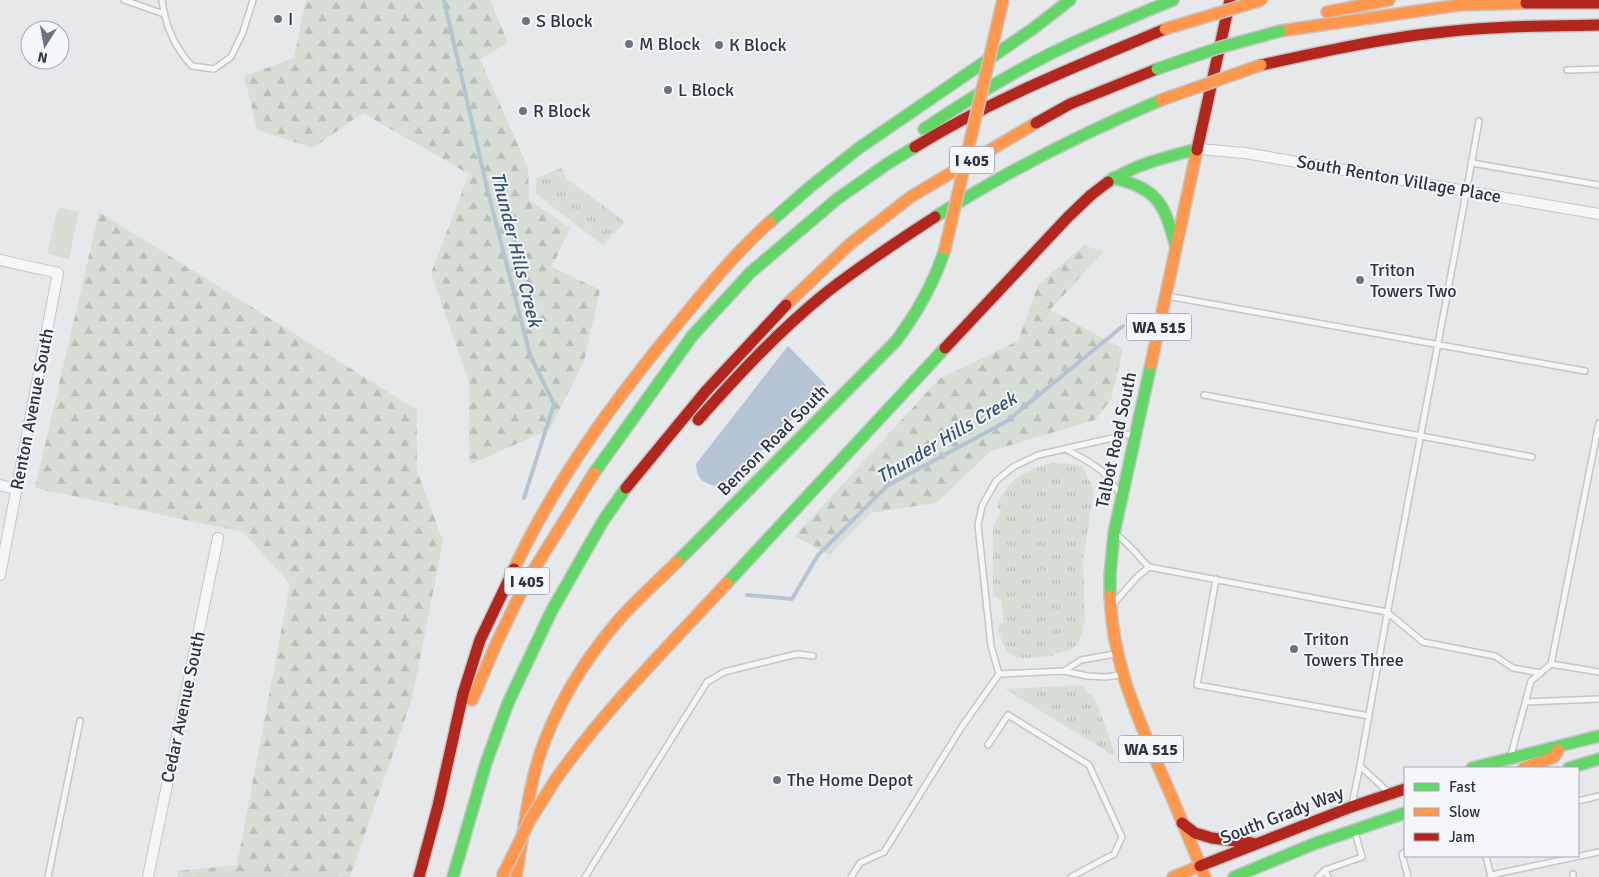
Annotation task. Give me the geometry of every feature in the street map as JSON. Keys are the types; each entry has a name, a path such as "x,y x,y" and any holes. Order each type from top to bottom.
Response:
{"main road":[{"name":"Benson Road South","path":"516,877 533,776 555,714 592,653 618,621 896,342 926,297 945,249 1003,0"},
{"path":"438,806 463,694 480,640 526,543 572,466 622,394 660,345 704,292 759,232 810,187 859,148 1034,28 1070,0"},
{"path":"887,164 926,127 1007,77 1082,38 1173,0"},
{"name":"Talbot Road South","path":"1205,877 1129,696 1122,675 1109,608 1108,578 1114,533 1122,495 1230,0"},
{"name":"I 405","path":"419,877 438,806 470,705 525,584 596,469 623,431 693,335 751,272 837,199 887,164 941,131 1006,97 1165,29 1262,0"},
{"path":"1280,31 1298,21 1359,5 1390,0"},
{"path":"1280,31 1459,5 1547,2 1599,3"},
{"path":"632,479 685,434 776,336 813,303 852,273 926,222 990,184 1104,124 1161,100 1261,65 1376,41 1444,32 1520,26 1599,25"},
{"name":"I 405","path":"454,877 486,763 508,703 551,612 603,521 632,479 706,391 794,298 850,244 912,196 1070,104 1193,55 1238,41 1280,31"},
{"path":"502,877 526,827 556,779 580,745 616,702 1035,252 1093,192 1113,178 1132,168 1198,149"},
{"path":"1113,178 1135,183 1155,195 1168,217 1176,247"},
{"path":"1479,767 1508,763 1560,745 1599,736"},
{"path":"1527,767 1554,758 1560,745"},
{"path":"1573,767 1599,760"},
{"name":"South Grady Way","path":"1173,877 1355,806 1404,789"},
{"path":"1355,806 1355,829"},
{"path":"1234,877 1316,843 1404,813"},
{"path":"1181,822 1195,834 1257,844"}],"street":[{"name":"South Renton Village Place","path":"1198,149 1245,153 1599,214"},
{"name":"Renton Avenue South","path":"0,260 58,273 0,575"},
{"path":"0,485 17,489"},
{"name":"Cedar Avenue South","path":"148,877 218,538"}],"lane":[{"path":"124,0 164,14"},
{"path":"162,0 164,14 173,38 182,54 192,66 214,69 231,57 243,32 253,0"},
{"path":"1567,70 1599,69"},
{"path":"1355,806 1360,766 1387,612 1422,436 1480,121"},
{"path":"1472,163 1599,186"},
{"path":"1166,296 1585,371"},
{"path":"1204,395 1532,457"},
{"path":"1508,763 1531,681 1551,664 1599,423"},
{"path":"999,674 991,646 978,525 982,506 996,481 1013,467 1038,455 1136,432"},
{"path":"1066,448 1102,471 1122,495"},
{"path":"1114,533 1129,544 1137,556 1149,567 1387,612 1423,642 1495,656 1513,668 1540,673"},
{"path":"1109,608 1137,577 1149,567"},
{"path":"1216,579 1197,685 1369,716"},
{"path":"586,877 707,682 724,672 797,654 813,656"},
{"path":"1064,671 1081,660 1117,654"},
{"path":"1551,664 1599,672"},
{"path":"999,674 1064,671 1087,676 1106,677 1122,675"},
{"path":"851,877 860,863 884,852 961,728 999,674"},
{"path":"1525,702 1599,699"},
{"path":"988,745 1008,715 1089,765 1122,837 1114,854 1071,877"},
{"path":"48,877 80,721"},
{"path":"1360,766 1392,793"},
{"path":"1579,801 1599,796"},
{"path":"1318,877 1325,870 1362,857 1355,829"},
{"path":"1579,856 1599,852"},
{"path":"1404,853 1402,854 1408,877"},
{"path":"1486,857 1491,876 1576,857"},
{"path":"1325,870 1328,877"}],"green space":[{"path":"306,0 490,0 508,43 480,59 528,168 529,200 570,228 552,267 600,290 584,361 550,429 469,465 469,383 431,273 469,174 363,113 313,148 257,130 244,76 294,58"},
{"path":"561,168 567,179 625,222 603,245 536,194 536,178"},
{"path":"58,207 79,212 69,259 47,254"},
{"path":"99,212 417,410 417,471 443,541 412,699 350,877 178,877 177,871 237,865 290,584 243,532 35,488"},
{"path":"1084,245 1103,252 1050,310 1123,349 1111,400 1095,420 991,451 936,503 871,513 829,555 795,536 939,379 1018,341 1038,285"},
{"path":"1054,462 1083,466 1094,491 1083,559 1085,622 1078,645 1067,651 1054,654 1053,656 1017,657 1006,649 1000,635 999,625 1004,623 1001,601 993,595 993,526 1001,511 997,506 1001,496 1013,481 1035,468"},
{"path":"1082,685 1095,698 1115,754 1111,754 1005,689"}],"water":[{"path":"788,346 826,385 731,481 717,487 704,482 699,477 696,464"}],"waterway":[{"name":"Thunder Hills Creek","path":"444,0 487,188 530,355 554,404 524,498"},
{"name":"Thunder Hills Creek","path":"747,595 792,599 818,555 887,486 1007,421 1123,326"}],"traffic: fast":[{"path":"770,222 859,148 1034,28 1070,0"},
{"path":"924,129 1034,62 1173,0"},
{"path":"1157,69 1218,48 1280,31"},
{"path":"935,217 990,184 1046,154 1161,100"},
{"path":"594,473 693,335 751,272 837,199 915,147"},
{"path":"1108,182 1129,170 1163,158 1198,149"},
{"path":"1113,178 1141,187 1157,200 1168,220 1176,247"},
{"path":"677,562 896,341 924,297 936,274 945,249"},
{"path":"727,583 945,348"},
{"path":"1110,596 1114,533 1151,364"},
{"path":"453,877 486,763 508,703 551,612 603,521 626,488"},
{"path":"1476,767 1599,736"},
{"path":"1572,767 1599,759"},
{"path":"1234,877 1316,843 1404,813"}],"traffic: slow":[{"path":"945,249 1003,0"},
{"path":"1165,29 1262,0"},
{"path":"1327,12 1389,0"},
{"path":"1280,31 1459,5 1526,3"},
{"path":"1161,100 1261,65"},
{"path":"786,305 850,244 912,196 1036,123"},
{"path":"1151,364 1197,150"},
{"path":"514,569 568,471 633,379 712,282 734,257 770,222"},
{"path":"472,700 525,584 594,473"},
{"path":"516,877 528,802 535,772 553,721 562,703 582,669 617,622 677,562"},
{"path":"556,779 596,727 660,654 727,583"},
{"path":"1110,596 1115,641 1125,681 1156,761 1205,877"},
{"path":"1527,767 1554,757 1558,750"},
{"path":"502,877 530,820 556,779"},
{"path":"1173,877 1200,866"}],"traffic: jam":[{"path":"1197,150 1230,0"},
{"path":"1526,3 1599,3"},
{"path":"1261,65 1398,38 1463,30 1502,27 1599,25"},
{"path":"915,147 945,129 1006,98 1069,69 1165,29"},
{"path":"1036,123 1070,104 1157,69"},
{"path":"945,348 1068,217 1108,182"},
{"path":"698,420 758,355 805,310 850,275 935,217"},
{"path":"626,488 706,391 786,305"},
{"path":"419,877 438,806 463,694 480,640 514,569"},
{"path":"1200,866 1351,807 1404,789"},
{"path":"1182,823 1195,833 1212,838 1252,843"}],"place":[{"name":"I","path":"278,19"},
{"name":"S Block","path":"526,21"},
{"name":"M Block","path":"629,44"},
{"name":"K Block","path":"719,45"},
{"name":"L Block","path":"668,90"},
{"name":"R Block","path":"523,111"},
{"name":"Triton Towers Two","path":"1360,280"},
{"name":"Triton Towers Three","path":"1294,649"},
{"name":"The Home Depot","path":"777,780"}]}
